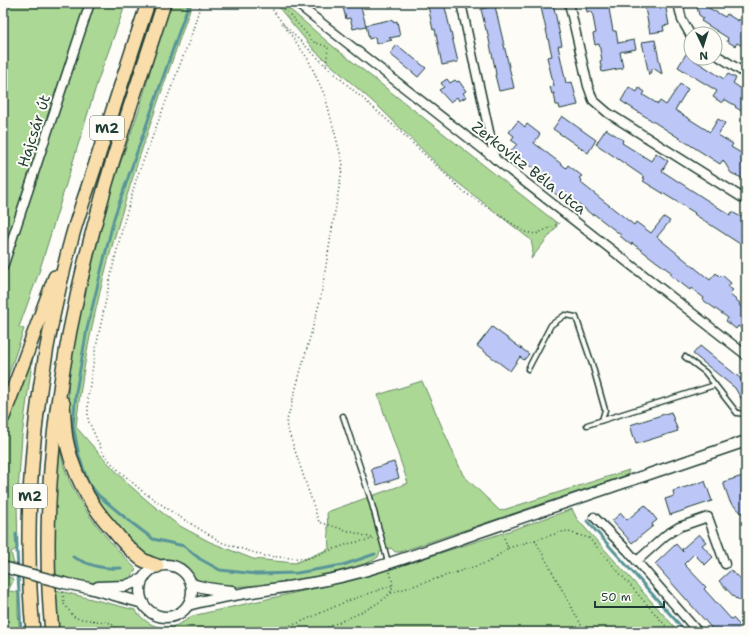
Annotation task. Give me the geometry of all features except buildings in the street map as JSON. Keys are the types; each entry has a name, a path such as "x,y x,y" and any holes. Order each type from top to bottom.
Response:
{"highway":[{"name":"M2","path":"33,632 30,564 30,516 35,435 51,327 72,237 148,3"},
{"name":"M2","path":"52,632 48,564 48,515 53,436 61,378 77,297 103,194 164,3"},
{"path":"3,417 41,317 51,286 72,237"},
{"path":"61,378 66,438 81,486 105,521 124,543 141,559 157,566"}],"street":[{"name":"Hajcsár út","path":"3,267 90,3"},
{"name":"Zerkovitz Béla utca","path":"296,3 746,355"},
{"path":"461,3 495,159"},
{"path":"569,3 588,86 593,100 608,113 746,200"},
{"path":"678,3 682,20 685,26"},
{"path":"723,59 746,74"},
{"path":"89,588 143,603 152,612 165,616 178,614 188,605 204,600 250,591 289,587 345,576 388,563 746,441"},
{"path":"594,517 637,561 698,632"},
{"path":"637,561 679,527 708,517 725,564"},
{"path":"143,603 140,587 143,579 146,574 157,566 166,564 174,566 185,573 192,584 199,587 217,590 250,591"},
{"path":"3,567 64,586 89,588 125,586 143,579"},
{"path":"188,605 191,598 192,584"}],"lane":[{"path":"528,369 551,325 565,315 576,317 606,410 602,420"},
{"path":"685,357 705,372 737,413 746,414"},
{"path":"588,425 715,385"},
{"path":"343,416 370,497 388,563"}],"path":[{"path":"201,3 191,36 137,177 124,222 95,352 88,397 88,420 103,453 115,467 142,491 178,516 223,543 265,556 306,559 351,543 374,539"},
{"path":"268,3 308,59 325,96 342,164 320,301 286,424 319,522 382,542"},
{"path":"279,3 314,42 328,47 326,66"},
{"path":"281,21 326,66 403,134 464,192 525,232 536,234 557,223 572,219"},
{"path":"500,525 508,548"},
{"path":"317,632 376,604 391,593 489,562 508,548 565,531 589,538 672,632"},
{"path":"535,540 585,632"},
{"path":"388,563 393,585 391,593"},
{"path":"255,632 296,624 345,602 393,585"},
{"path":"64,586 64,604 75,618 111,623 119,632"}],"green space":[{"path":"3,3 126,3 98,80 39,272 19,327 24,329 3,391"},
{"path":"169,3 192,3 139,159 107,265 83,372 76,427 127,483 178,525 210,542 253,559 295,563 329,549 327,512 408,483 378,395 422,381 463,475 500,511 629,470 627,475 400,552 395,552 391,548 380,552 378,557 370,562 286,584 226,587 199,583 180,563 170,559 151,560 108,520 77,472 68,413 69,362 108,198 140,107"},
{"path":"275,3 285,3 286,6 330,44 557,223 557,226 531,259 533,250 531,240 448,175 380,108 315,51"},
{"path":"34,348 22,436 17,506 18,548 11,552 14,565 3,562 3,428"},
{"path":"58,433 64,465 78,497 95,523 136,569 129,581 93,584 55,576 53,550"},
{"path":"572,509 577,519 679,632 59,632 56,590 135,610 141,617 155,626 169,627 176,625 192,616 347,581 390,569"},
{"path":"3,575 14,579 8,591 18,592 20,632 3,632"}],"waterway":[{"path":"189,3 114,218 87,329 76,392 73,425 79,456 88,482 98,495 128,520 153,539 184,546 200,559 220,570 256,574 297,573 343,565 375,554"},
{"path":"587,521 686,632"},
{"path":"16,534 18,568"},
{"path":"73,557 96,566 121,568"},
{"path":"18,574 21,632"}]}
